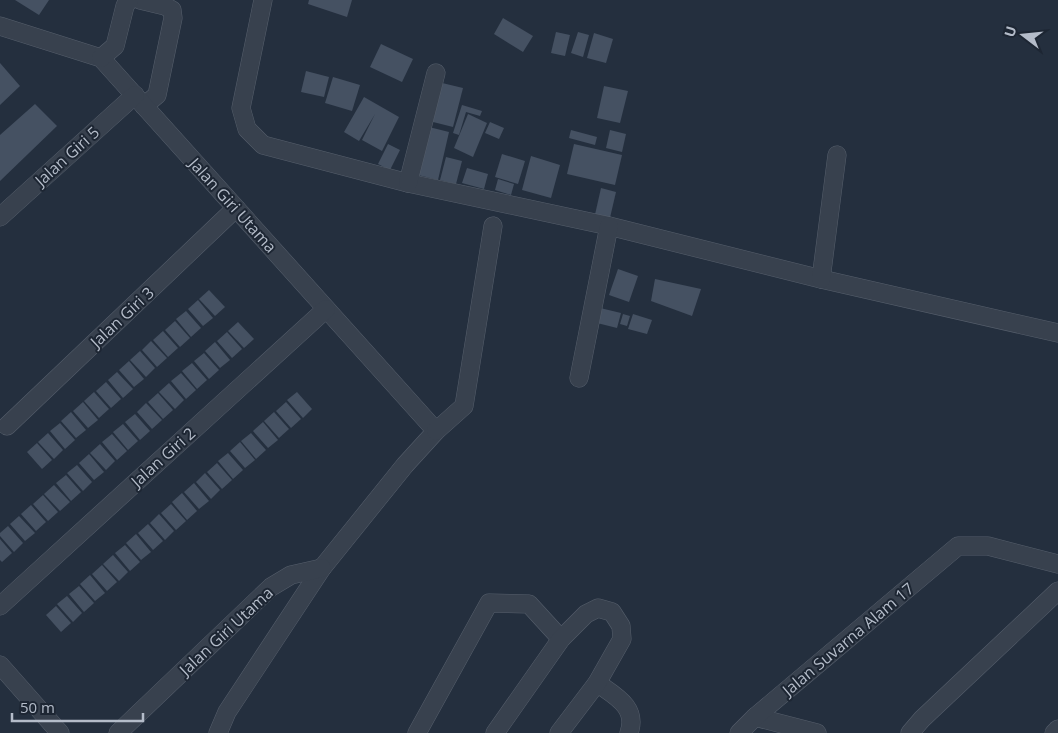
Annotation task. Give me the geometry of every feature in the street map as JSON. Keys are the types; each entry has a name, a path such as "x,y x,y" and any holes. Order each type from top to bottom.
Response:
{"street":[{"path":"101,58 114,46 125,6 129,0"},
{"name":"Jalan Giri 5","path":"0,217 140,101 157,95 173,18 172,10 165,6 140,0"},
{"path":"263,0 241,108 246,129 263,145 408,183 609,226 821,279 1058,333"},
{"name":"Jalan Giri Utama","path":"0,26 101,58 436,431"},
{"path":"408,183 436,73"},
{"path":"821,279 837,155"},
{"name":"Jalan Giri 3","path":"7,426 236,208"},
{"name":"Jalan Giri Utama","path":"218,733 227,712 322,568 405,465 436,431 464,406 493,226"},
{"path":"579,378 609,226"},
{"name":"Jalan Giri 2","path":"0,606 326,309"},
{"name":"Jalan Suvarna Alam 17","path":"739,733 755,717 958,546 988,546 1058,564"},
{"name":"Jalan Giri Utama","path":"118,733 271,587 291,575 322,568"},
{"path":"910,733 922,719 1058,591"},
{"path":"417,733 488,603 529,604 561,640"},
{"path":"495,733 561,640 586,614 598,608 612,612 621,626 622,639 597,683 559,733"},
{"path":"0,665 60,733"},
{"path":"597,683 625,704 630,714 631,726 629,733"},
{"path":"755,717 817,733"},
{"path":"1054,733 1058,729"}],"building":[{"path":"15,0 49,0 39,15"},
{"path":"309,0 352,0 347,17 308,4"},
{"path":"503,18 533,36 523,52 494,34"},
{"path":"556,32 570,35 565,56 551,53"},
{"path":"578,32 589,35 583,57 571,53"},
{"path":"594,33 613,39 606,63 587,58"},
{"path":"381,44 413,59 402,82 370,67"},
{"path":"0,63 20,86 0,105"},
{"path":"306,71 329,77 324,97 301,92"},
{"path":"333,77 360,85 352,111 325,103"},
{"path":"438,82 463,88 453,127 429,121"},
{"path":"604,86 628,91 620,123 597,118"},
{"path":"364,97 399,117 382,151 362,140 375,114 359,141 344,132"},
{"path":"35,104 57,126 0,181 0,135"},
{"path":"462,105 482,111 480,116 466,112 459,135 453,133"},
{"path":"468,114 487,123 473,157 454,148"},
{"path":"490,122 504,128 499,139 485,133"},
{"path":"425,126 449,132 438,180 414,174"},
{"path":"571,130 597,137 595,145 569,138"},
{"path":"610,130 626,134 622,152 606,148"},
{"path":"388,144 400,150 390,170 378,164"},
{"path":"574,144 622,155 615,185 567,174"},
{"path":"502,154 525,161 518,184 495,177"},
{"path":"531,156 560,165 551,198 522,190"},
{"path":"446,157 462,161 456,184 440,180"},
{"path":"467,168 488,174 484,189 462,183"},
{"path":"498,179 514,184 511,195 495,190"},
{"path":"601,188 616,192 609,222 594,219"},
{"path":"618,269 638,276 629,302 609,295"},
{"path":"655,279 701,289 692,316 651,301"},
{"path":"209,290 225,307 215,316 199,299"},
{"path":"198,300 213,318 203,326 188,309"},
{"path":"596,307 621,313 617,328 593,322"},
{"path":"186,311 201,328 191,337 176,319"},
{"path":"623,314 630,316 627,326 620,324"},
{"path":"633,314 652,320 647,334 628,329"},
{"path":"175,321 190,338 180,347 165,330"},
{"path":"238,322 254,339 244,348 228,331"},
{"path":"163,331 178,348 168,357 153,340"},
{"path":"227,332 242,349 232,358 217,341"},
{"path":"151,341 167,358 157,367 142,350"},
{"path":"215,342 230,360 220,368 205,351"},
{"path":"140,351 155,368 146,377 130,360"},
{"path":"204,353 219,370 209,379 194,361"},
{"path":"129,361 144,379 134,387 119,370"},
{"path":"192,363 207,380 197,389 182,371"},
{"path":"117,372 133,389 123,398 108,380"},
{"path":"181,373 196,390 186,399 171,381"},
{"path":"106,382 121,399 111,408 96,391"},
{"path":"169,383 184,400 175,409 159,392"},
{"path":"94,392 109,409 99,418 84,401"},
{"path":"297,392 312,409 303,418 287,400"},
{"path":"158,393 173,410 163,419 148,402"},
{"path":"83,402 98,420 88,428 73,411"},
{"path":"286,402 301,419 291,428 276,411"},
{"path":"146,403 162,420 152,429 137,412"},
{"path":"71,412 86,430 76,438 61,421"},
{"path":"274,412 289,429 279,438 264,421"},
{"path":"135,414 150,431 140,440 125,422"},
{"path":"263,422 278,440 268,448 253,431"},
{"path":"60,423 75,440 65,449 50,431"},
{"path":"123,424 138,441 128,450 113,432"},
{"path":"48,433 63,450 54,459 38,442"},
{"path":"251,433 266,450 256,459 241,441"},
{"path":"112,434 127,451 117,460 102,442"},
{"path":"240,442 255,460 245,468 230,451"},
{"path":"37,443 52,460 42,469 27,452"},
{"path":"100,444 115,461 106,470 90,453"},
{"path":"228,453 243,470 233,479 218,461"},
{"path":"89,454 104,472 94,480 79,463"},
{"path":"217,463 232,480 222,489 207,472"},
{"path":"77,465 92,482 83,491 67,473"},
{"path":"205,473 220,490 211,499 196,482"},
{"path":"66,475 81,492 71,501 56,483"},
{"path":"194,483 209,501 199,509 184,492"},
{"path":"54,485 70,502 60,511 44,494"},
{"path":"182,493 197,511 187,520 172,502"},
{"path":"43,495 58,512 48,521 33,504"},
{"path":"171,504 186,521 176,530 161,513"},
{"path":"31,505 46,522 36,531 21,514"},
{"path":"159,514 174,531 165,540 150,523"},
{"path":"19,516 35,533 25,541 10,524"},
{"path":"148,524 163,541 153,550 138,533"},
{"path":"8,526 23,543 14,552 0,536 0,533"},
{"path":"136,534 151,552 141,560 126,543"},
{"path":"0,539 12,553 2,562 0,560"},
{"path":"125,545 140,562 130,571 115,553"},
{"path":"113,555 128,572 119,581 103,564"},
{"path":"102,565 117,582 107,591 92,574"},
{"path":"90,575 105,593 95,601 80,584"},
{"path":"79,586 94,603 84,612 69,594"},
{"path":"67,596 82,613 73,622 57,604"},
{"path":"56,606 71,623 61,632 46,615"}]}
